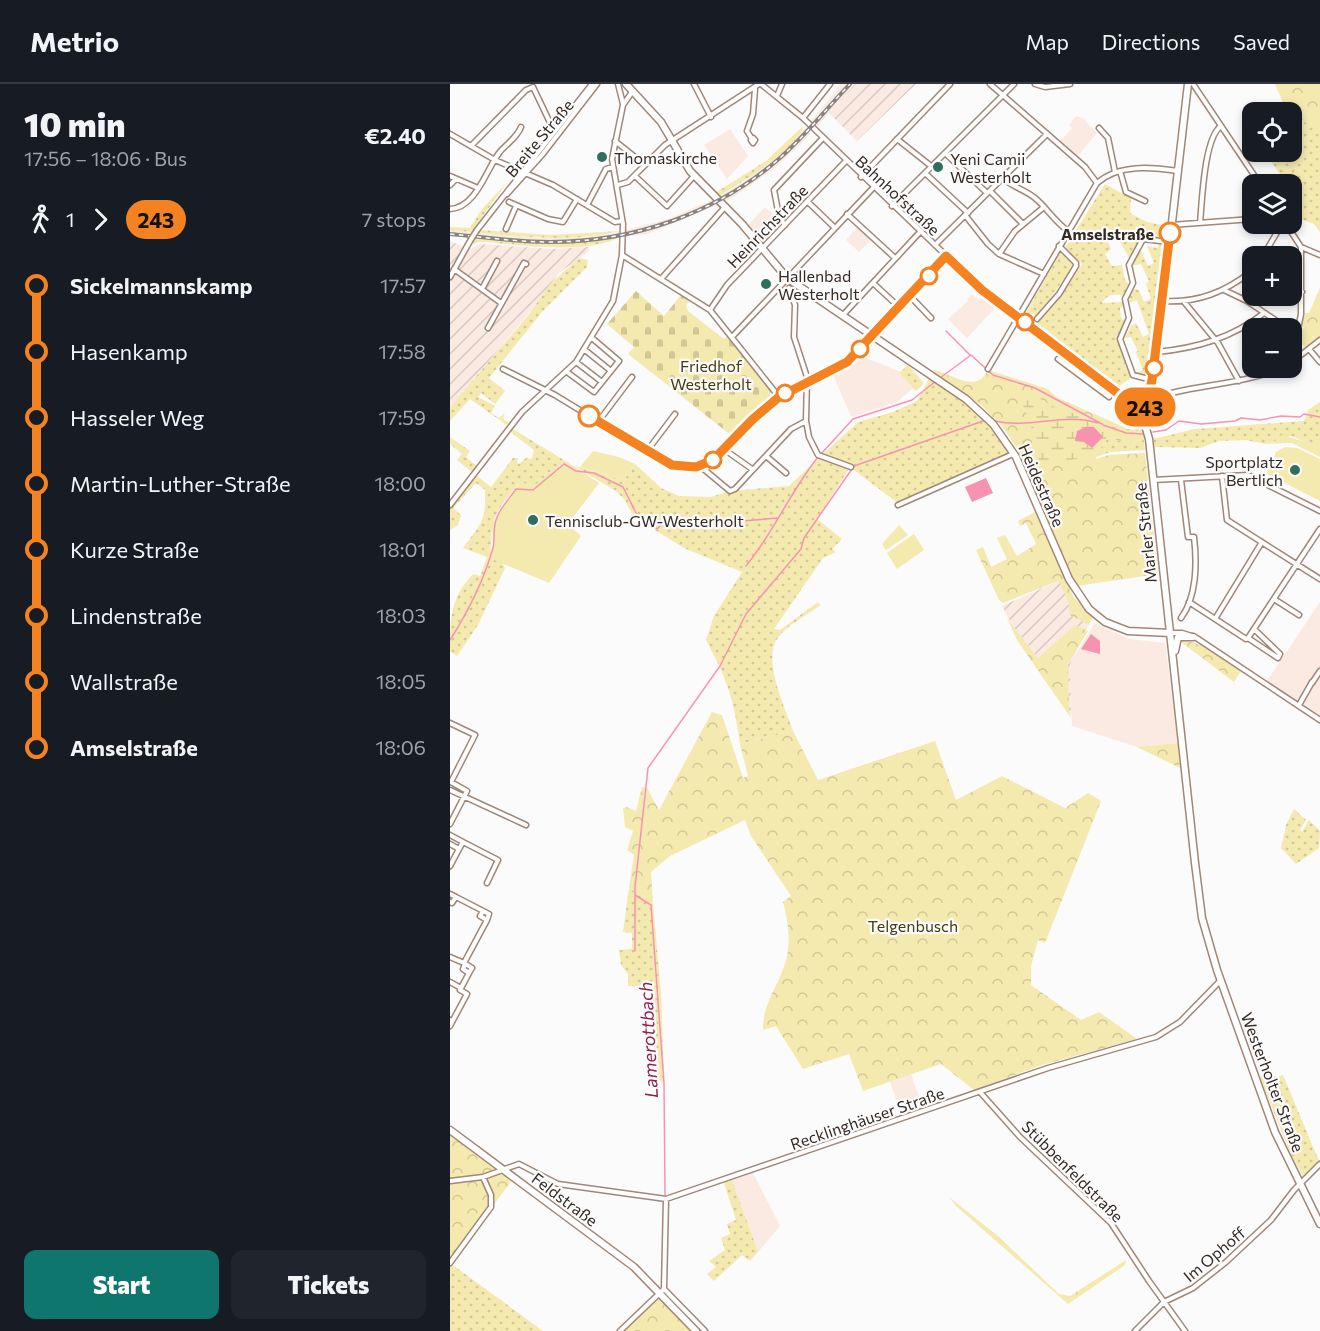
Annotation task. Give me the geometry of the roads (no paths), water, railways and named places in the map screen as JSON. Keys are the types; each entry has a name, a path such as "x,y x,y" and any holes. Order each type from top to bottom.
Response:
{"main road":[{"name":"Heidestraße","path":"626,84 661,122 694,176 725,207 787,278 938,380 983,413 999,431 1014,454 1060,562 1080,599 1105,622 1141,633 1170,633"},
{"path":"1141,411 1149,399 1157,352 1188,84"},
{"name":"Marler Straße","path":"1141,411 1148,429 1199,902 1208,941 1221,980"},
{"path":"1141,633 1159,631 1163,627 1166,600"},
{"path":"1173,663 1176,639 1185,635 1193,637"},
{"name":"Westerholter Straße","path":"1221,980 1275,1132 1320,1224"},
{"name":"Feldstraße","path":"450,1130 663,1291"},
{"path":"663,1291 696,1331"}],"street":[{"name":"Breite Straße","path":"556,133 592,84"},
{"name":"Breite Straße","path":"450,277 477,230 496,205 597,84"},
{"path":"618,84 623,105"},
{"path":"694,84 711,117"},
{"path":"618,185 635,176 673,140 760,84"},
{"name":"Bahnhofstraße","path":"760,84 803,118 845,162 982,290 1141,411"},
{"path":"777,96 782,84"},
{"path":"803,118 830,84"},
{"path":"861,177 950,84"},
{"path":"990,84 1094,176 1097,183"},
{"path":"892,206 1014,84"},
{"path":"1035,84 1045,87 1070,84"},
{"path":"1193,84 1253,174"},
{"path":"471,146 526,90 533,87 556,133"},
{"path":"752,139 747,131 753,114 755,89"},
{"path":"450,505 522,412 576,362 614,301 622,255 622,221 618,185 613,167 615,141 623,105 632,91"},
{"path":"1200,223 1209,150 1213,134 1221,126"},
{"path":"450,209 459,207 478,188 495,160 521,127"},
{"path":"1099,128 1108,138 1126,192 1145,201"},
{"path":"450,134 495,160 577,199 615,222 622,221"},
{"path":"934,245 1047,134"},
{"path":"785,225 779,216 774,190 822,139"},
{"path":"897,139 932,166"},
{"path":"615,141 645,165"},
{"path":"945,153 1023,224"},
{"name":"Heinrichstraße","path":"710,310 727,285 845,162"},
{"path":"587,205 606,169 613,167"},
{"path":"988,369 1097,183 1102,178 1118,172 1146,167 1178,171"},
{"path":"925,173 966,214 999,254 1044,274"},
{"path":"450,176 478,188"},
{"path":"635,176 664,206 694,176"},
{"path":"1094,176 1102,178"},
{"path":"1003,178 1011,186 1028,192 1044,207 1054,221 1068,231"},
{"path":"450,184 456,179"},
{"path":"732,337 873,188"},
{"path":"509,202 548,219 563,222 577,199"},
{"path":"808,202 835,228"},
{"path":"506,229 516,206"},
{"path":"661,279 725,207"},
{"path":"999,254 1023,224 1044,207"},
{"path":"847,214 895,258"},
{"path":"1172,225 1242,220"},
{"path":"843,315 920,232"},
{"path":"1152,380 1133,375 1120,339 1129,318 1125,299 1133,283 1129,263 1145,239 1169,242"},
{"path":"1037,319 1059,294 1076,266 1059,246"},
{"path":"1302,247 1320,255"},
{"path":"622,255 710,310 779,397"},
{"path":"503,369 555,395 647,451 678,467 700,466 713,460 725,450 753,419 779,397 841,367 946,256"},
{"path":"482,289 497,261"},
{"path":"488,328 524,263 526,264"},
{"path":"454,269 501,303"},
{"path":"1300,318 1303,292 1302,270"},
{"path":"1163,301 1185,302 1224,290 1242,278"},
{"path":"873,283 900,307"},
{"path":"789,288 795,305 794,338 807,382 806,422 809,437 821,456 850,467"},
{"path":"1224,290 1272,318"},
{"path":"910,296 931,318"},
{"path":"1185,302 1216,341 1239,381"},
{"path":"1157,352 1216,341 1264,313"},
{"path":"567,372 593,392 611,371 619,360 592,338"},
{"path":"1302,354 1320,340"},
{"path":"1309,349 1320,362"},
{"path":"585,350 611,371"},
{"path":"1058,358 1109,397"},
{"path":"576,362 602,382"},
{"path":"1074,370 1079,364"},
{"path":"598,422 632,377"},
{"path":"1149,399 1178,391 1249,378"},
{"path":"555,383 553,389 555,395"},
{"path":"647,451 675,414"},
{"path":"700,466 730,491 735,489 791,429 806,422"},
{"path":"725,450 752,469"},
{"path":"898,505 1014,454"},
{"path":"766,456 786,473"},
{"path":"1153,480 1248,475 1320,511"},
{"path":"1222,476 1227,520 1320,579"},
{"path":"1181,480 1188,537 1194,537 1195,546 1195,570 1189,602 1181,618"},
{"path":"1247,639 1320,529"},
{"path":"1215,620 1262,542"},
{"path":"1274,599 1299,615"},
{"path":"1189,602 1278,658 1280,654 1254,629"},
{"path":"1170,633 1193,637 1320,720"},
{"path":"1299,705 1320,671"},
{"path":"450,723 475,735 450,783 467,791 450,824"},
{"path":"450,790 526,825"},
{"path":"450,835 498,860 487,883"},
{"path":"450,866 463,842"},
{"path":"450,844 459,849"},
{"path":"450,894 489,914 464,964"},
{"path":"451,904 456,897"},
{"path":"450,957 472,968 461,988"},
{"name":"Recklinghäuser Straße","path":"502,1169 519,1164 558,1184 666,1199 1048,1068 1161,1035 1180,1022 1221,980"},
{"path":"450,982 467,994 451,1023"},
{"name":"Stübbenfeldstraße","path":"980,1092 1020,1137 1112,1223 1185,1331"},
{"name":"Im Ophoff","path":"1135,1331 1164,1302 1193,1288 1226,1262 1271,1220 1299,1184 1320,1164"},
{"path":"450,1181 483,1177 502,1169"},
{"path":"450,1263 492,1207 491,1196 483,1177"},
{"path":"620,1331 663,1291 666,1199"},
{"name":"Feldstraße","path":"663,1291 705,1331"}],"waterway":[{"path":"946,331 970,355"},
{"path":"940,378 971,355 993,375 1035,388 1102,424"},
{"path":"821,454 853,419 912,400 936,381"},
{"path":"1153,432 1166,430 1179,421 1201,424 1235,421 1241,418 1260,420 1281,416 1300,417 1304,414 1320,417"},
{"path":"995,421 1021,423 1073,419 1098,423"},
{"path":"635,951 635,887 648,768 720,666 746,614 801,549 804,538 854,466 986,420"},
{"path":"1103,425 1126,433 1143,434"},
{"path":"746,566 818,457"},
{"path":"450,640 485,572 493,548 495,523 502,508 516,489 533,490 564,464 576,471 594,473 623,487 636,513 657,529 670,516 705,524 778,518"},
{"name":"Lamerottbach","path":"635,895 651,905 664,1083 665,1195"},
{"path":"1134,1255 1143,1268"},
{"path":"1183,1325 1187,1331"}],"railway":[{"path":"450,234 525,241 581,241 613,237 673,220 702,209 756,177 790,149 850,84"}],"place":[{"name":"Thomaskirche","path":"602,157"},
{"name":"Yeni Camii Westerholt","path":"938,167"},
{"name":"Amselstraße","path":"1170,233"},
{"name":"Hallenbad Westerholt","path":"766,284"},
{"name":"Sportplatz Bertlich","path":"1295,470"},
{"name":"Tennisclub-GW-Westerholt","path":"533,520"}],"park label":[{"name":"Friedhof Westerholt","path":"711,374"},
{"name":"Telgenbusch","path":"913,925"}]}
